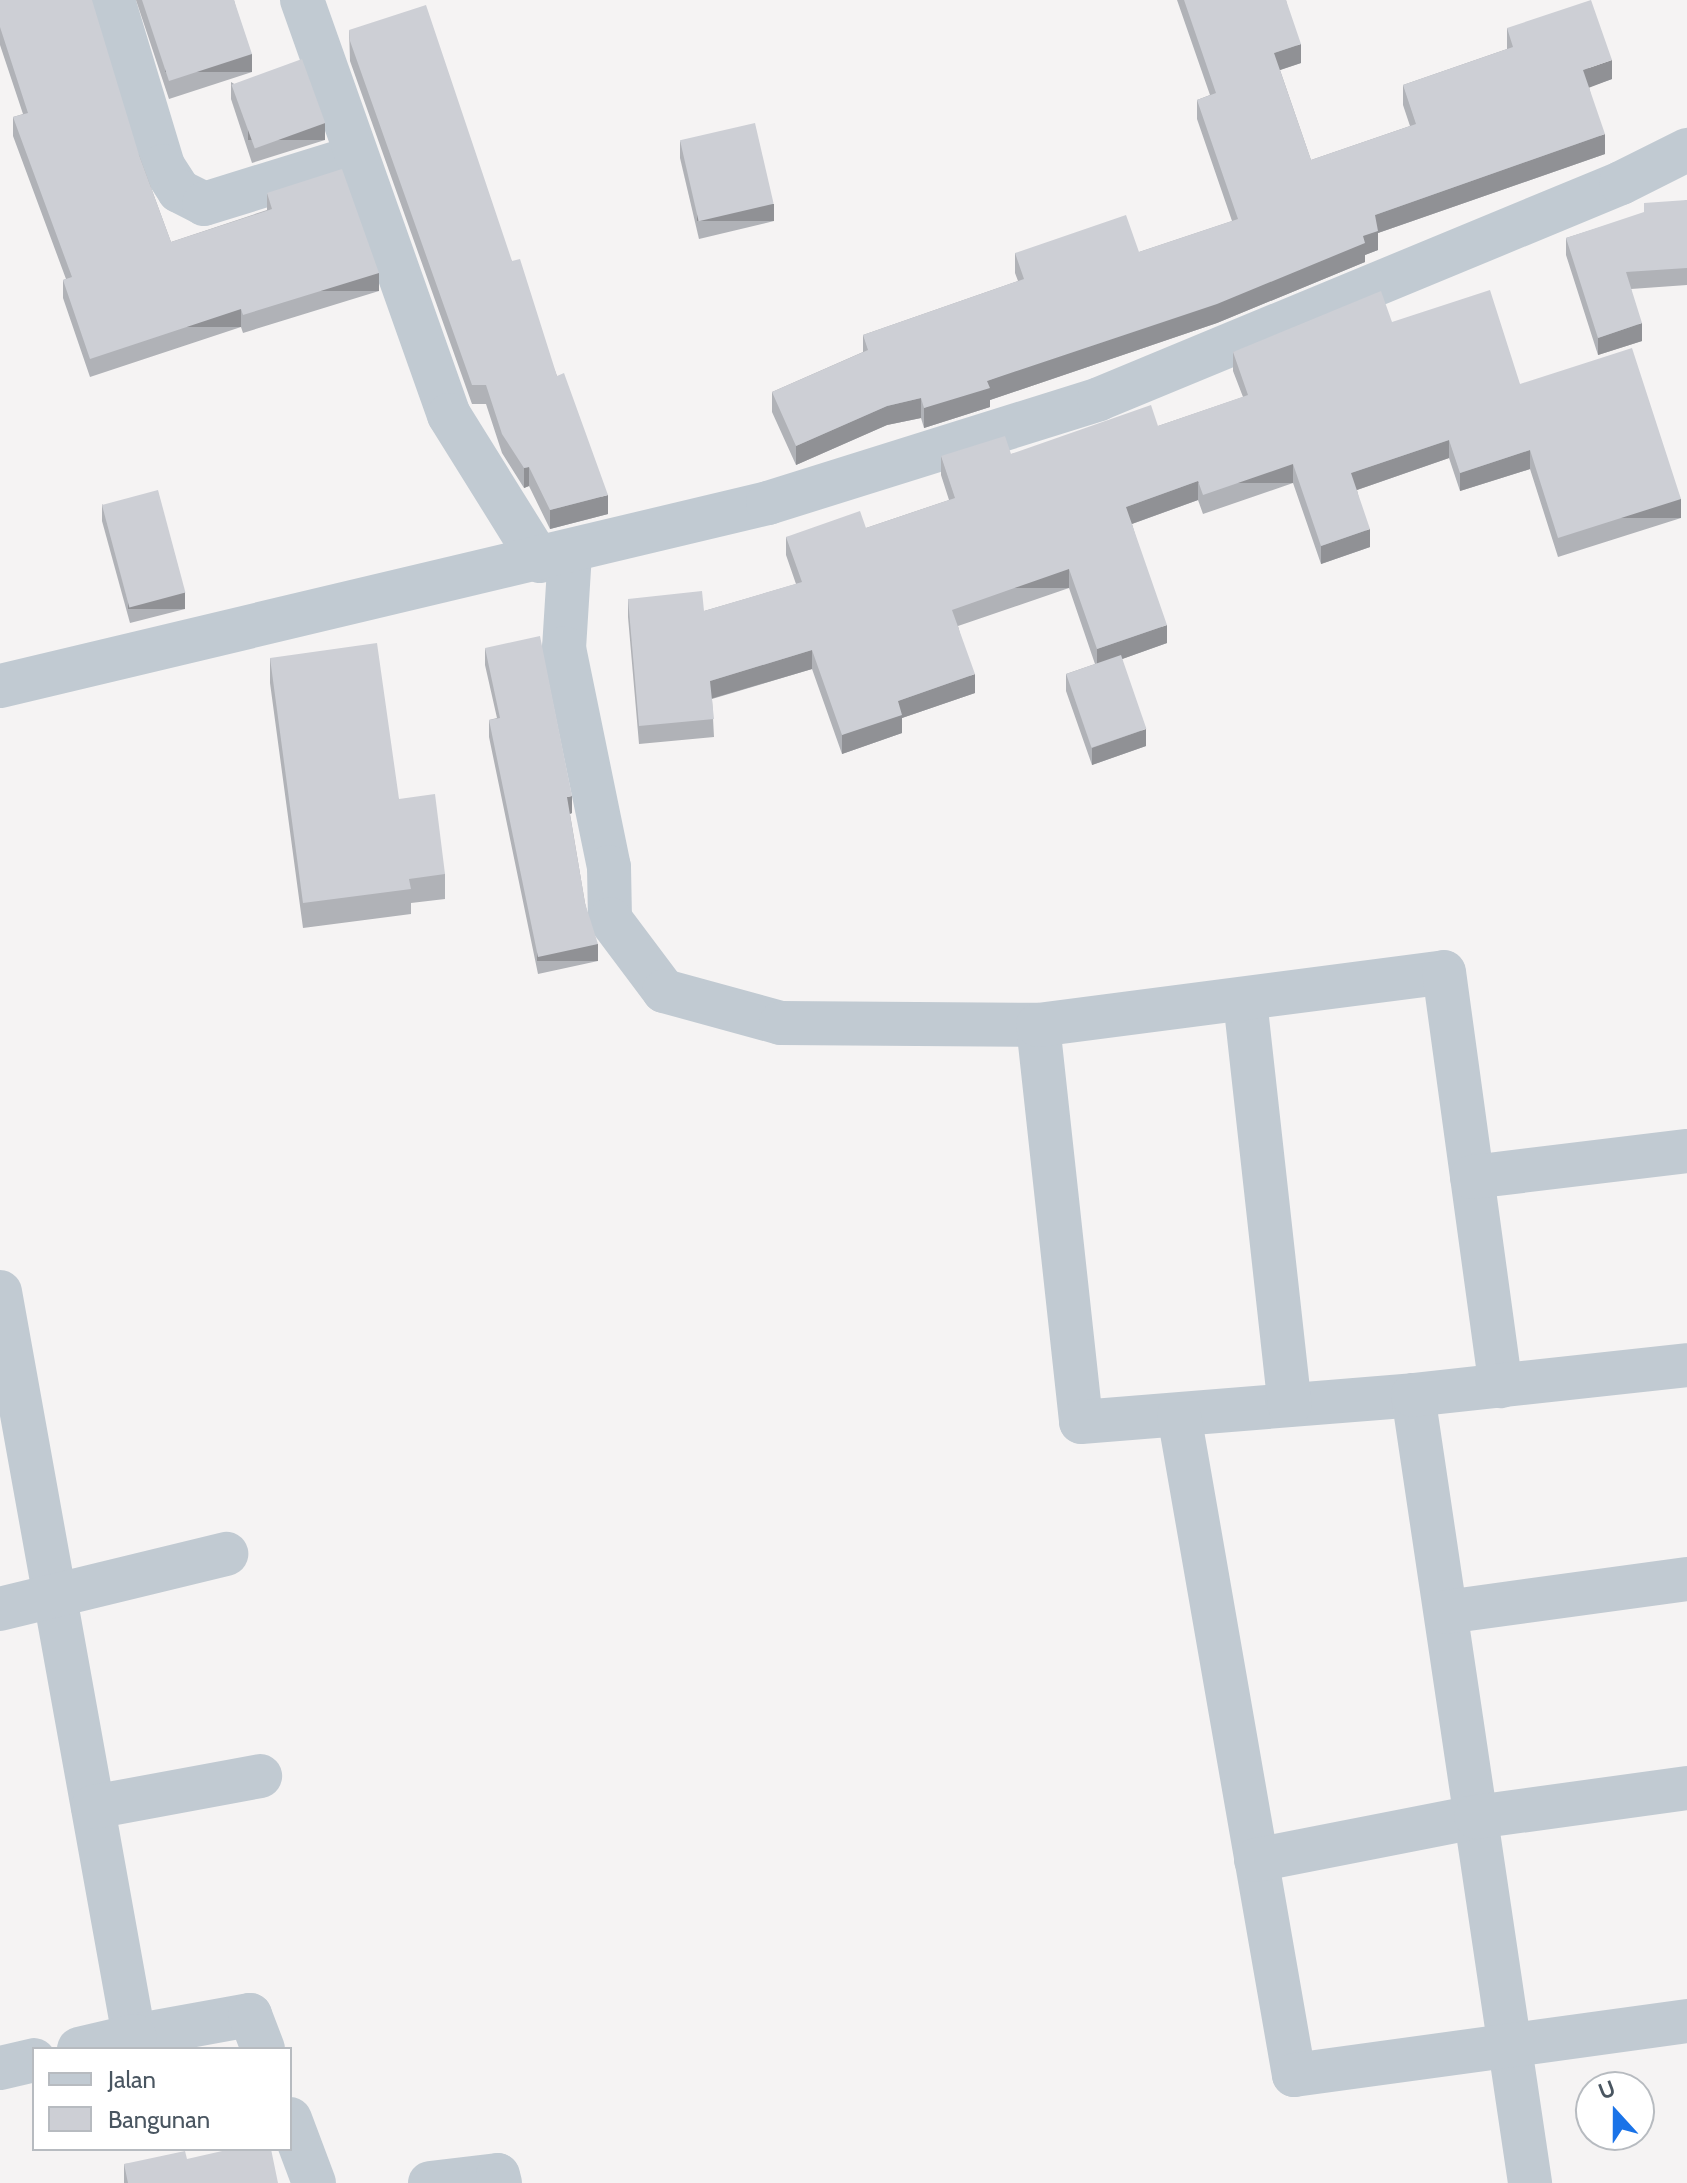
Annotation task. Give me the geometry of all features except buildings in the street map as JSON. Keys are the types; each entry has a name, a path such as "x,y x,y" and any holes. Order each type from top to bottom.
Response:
{"street":[{"path":"113,0 163,166 179,191 204,204 356,157"},
{"path":"302,0 449,415 555,557 564,648 609,867 610,919 664,991 781,1023 1038,1025 1444,972 1501,1386"},
{"path":"0,686 555,557 768,503 1099,399 1621,183 1687,150"},
{"path":"1245,1000 1290,1405"},
{"path":"1038,1025 1081,1422 1413,1395 1687,1365"},
{"path":"1472,1177 1687,1151"},
{"path":"0,1292 134,2036"},
{"path":"1413,1395 1530,2183"},
{"path":"1179,1415 1294,2075 1687,2021"},
{"path":"0,1609 226,1554"},
{"path":"1446,1612 1687,1579"},
{"path":"93,1807 260,1776"},
{"path":"1256,1860 1476,1817 1687,1788"},
{"path":"87,2047 250,2015 262,2047"},
{"path":"0,2068 32,2060"},
{"path":"292,2124 314,2183"},
{"path":"430,2183 498,2175 500,2183"}]}
